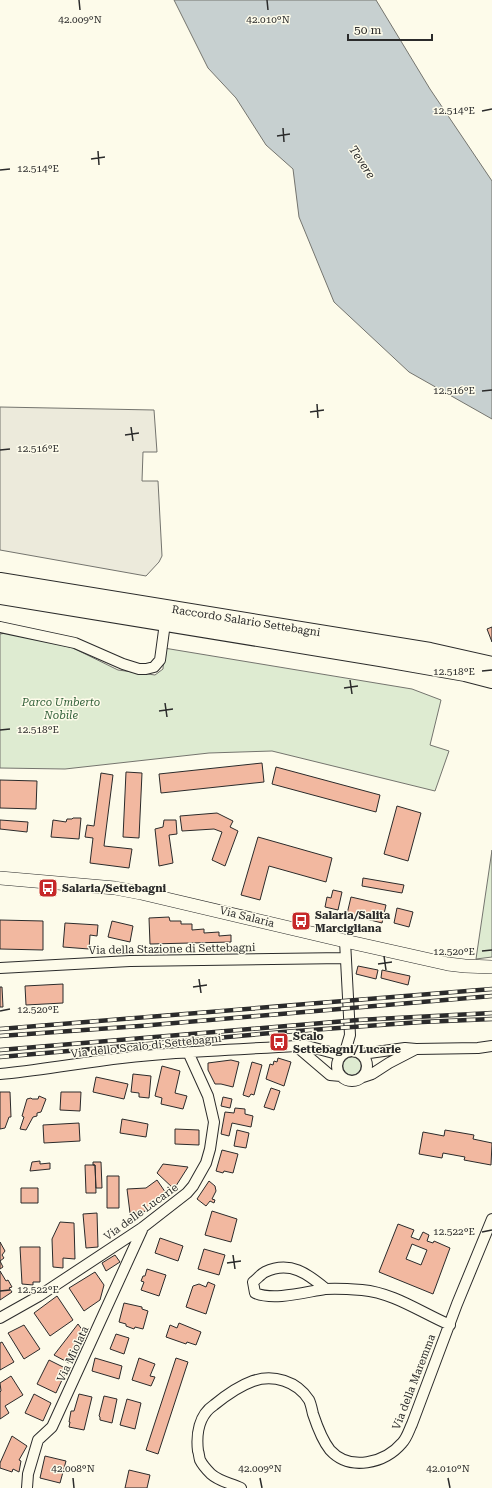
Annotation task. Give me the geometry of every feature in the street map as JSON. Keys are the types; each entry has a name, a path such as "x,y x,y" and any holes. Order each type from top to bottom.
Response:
{"main road":[{"name":"Raccordo Salario Settebagni","path":"3,580 423,650 492,664"},
{"name":"Raccordo Salario Settebagni","path":"0,596 401,661 492,680"}],"street":[{"path":"0,627 75,643 123,664 139,669 146,669 154,666 160,660 165,623"},
{"name":"Via Salaria","path":"0,878 115,888 455,965 492,967"},
{"path":"345,941 350,1035 343,1054 337,1063 338,1072 345,1079 354,1081 372,1074 416,1050"},
{"name":"Via della Stazione di Settebagni","path":"0,968 130,961 345,958"},
{"path":"350,1035 367,1062 368,1067 363,1077"},
{"path":"296,1046 330,1075 341,1076"},
{"name":"Via dello Scalo di Settebagni","path":"0,1074 41,1070 100,1061 188,1052 296,1046 311,1047 343,1054"},
{"path":"343,1054 349,1051 360,1052 405,1048 416,1050 478,1048 492,1046"},
{"path":"478,1048 492,1052"},
{"name":"Via delle Lucarie","path":"0,1318 39,1296 142,1228 187,1193 199,1178 210,1149 214,1122 208,1096 188,1052"},
{"name":"Via della Maremma","path":"241,1488 223,1482 211,1474 200,1460 197,1442 199,1424 208,1409 230,1393 252,1381 282,1379 298,1387 309,1400 322,1438 331,1450 345,1460 363,1463 379,1460 393,1452 403,1442 412,1424 492,1219"},
{"name":"Via Miolata","path":"27,1488 28,1474 38,1440 52,1427 100,1324 142,1228"},
{"path":"326,1289 311,1276 292,1268 280,1267 264,1272 253,1282 255,1293 263,1297 290,1295 326,1289 363,1290 416,1307 433,1318 450,1325"}],"green space":[{"name":"Parco Umberto Nobile","path":"13,632 73,648 118,670 155,675 163,669 164,648 412,689 441,700 430,745 449,751 435,791 272,751 209,753 65,769 0,768 0,634"},
{"path":"492,850 492,957 476,959"},
{"path":"352,1057 358,1060 361,1066 358,1072 352,1075 346,1072 343,1066 346,1060"}],"shaded area":[{"path":"0,407 154,410 157,452 143,452 142,481 158,481 162,556 159,562 146,576 0,550"}],"water":[{"name":"Tevere","path":"174,0 376,0 430,89 492,181 492,419 409,372 334,302 299,217 293,169 266,145 236,98 208,68"}],"building":[{"path":"492,627 492,642 487,629"},
{"path":"262,763 264,782 161,793 159,774"},
{"path":"276,767 380,795 376,812 272,784"},
{"path":"126,772 142,773 139,838 123,837"},
{"path":"101,773 113,775 104,846 132,849 129,868 90,863 93,838 85,837 87,825 94,826"},
{"path":"0,780 37,781 36,809 0,808"},
{"path":"397,806 421,813 408,861 384,854"},
{"path":"217,813 233,821 230,827 238,831 225,866 212,860 222,832 214,829 182,831 180,816"},
{"path":"81,818 79,839 51,837 53,820 66,822 67,819"},
{"path":"0,820 28,822 27,832 0,829"},
{"path":"164,820 176,820 177,834 169,835 173,863 159,866 155,829 163,827"},
{"path":"258,837 332,858 326,882 269,866 260,900 241,895"},
{"path":"363,878 404,885 402,893 362,886"},
{"path":"333,890 342,892 338,910 325,907 327,897 331,898"},
{"path":"351,897 386,905 382,923 347,914"},
{"path":"397,908 413,912 409,927 394,923"},
{"path":"169,917 170,921 181,921 181,924 192,924 192,930 204,929 204,933 219,932 219,936 231,935 231,942 150,944 149,918"},
{"path":"0,920 43,921 43,950 0,949"},
{"path":"112,921 133,926 130,942 108,937"},
{"path":"65,923 98,925 97,936 90,935 89,949 63,947"},
{"path":"358,966 378,970 376,979 356,974"},
{"path":"382,970 410,976 408,985 381,978"},
{"path":"63,984 63,1003 26,1005 25,986"},
{"path":"0,987 2,987 3,1007 0,1007"},
{"path":"278,1058 291,1062 284,1086 266,1079 270,1064 273,1065 274,1061 277,1062"},
{"path":"231,1060 239,1062 233,1087 215,1084 208,1070 208,1063"},
{"path":"252,1062 262,1065 254,1095 251,1094 249,1097 243,1095"},
{"path":"162,1066 180,1071 175,1093 187,1096 183,1109 161,1104 162,1098 155,1096"},
{"path":"133,1074 151,1076 149,1098 139,1097 139,1093 131,1092"},
{"path":"96,1077 128,1084 124,1099 93,1092"},
{"path":"271,1088 280,1091 274,1110 264,1107"},
{"path":"0,1092 10,1092 11,1117 9,1117 5,1128 0,1129"},
{"path":"61,1092 81,1092 80,1111 60,1110"},
{"path":"39,1096 46,1099 41,1112 37,1113 37,1116 33,1117 26,1130 20,1129 27,1099 38,1099"},
{"path":"223,1097 232,1099 230,1108 221,1106"},
{"path":"235,1108 245,1109 245,1114 253,1116 251,1127 232,1123 229,1136 221,1134 225,1112 234,1113"},
{"path":"122,1119 148,1124 146,1137 120,1133"},
{"path":"79,1123 80,1141 44,1143 43,1125"},
{"path":"175,1129 199,1130 199,1145 175,1144"},
{"path":"237,1130 249,1133 246,1148 234,1146"},
{"path":"445,1130 474,1135 473,1139 492,1143 491,1165 464,1160 465,1157 443,1153 442,1158 419,1154 423,1132 444,1136"},
{"path":"222,1150 238,1154 233,1173 216,1171"},
{"path":"40,1161 40,1164 50,1163 50,1169 30,1171 32,1162"},
{"path":"93,1162 101,1162 102,1188 96,1188 95,1165 93,1165"},
{"path":"163,1164 188,1167 174,1189 157,1173"},
{"path":"85,1165 95,1165 96,1193 86,1193"},
{"path":"107,1176 119,1176 119,1208 107,1208"},
{"path":"157,1180 168,1196 147,1211 130,1213 127,1189 146,1188"},
{"path":"209,1181 215,1186 216,1191 212,1199 215,1200 214,1203 210,1201 206,1206 197,1199"},
{"path":"21,1188 38,1188 38,1203 21,1203"},
{"path":"212,1211 237,1219 231,1242 205,1235"},
{"path":"97,1213 98,1247 86,1248 83,1214"},
{"path":"60,1222 74,1223 75,1259 63,1258 63,1268 53,1267 52,1239"},
{"path":"398,1224 414,1230 411,1237 419,1240 423,1232 429,1235 427,1241 433,1243 434,1241 450,1248 433,1294 379,1272","holes":["412,1244 427,1250 421,1265 406,1259"]},
{"path":"160,1238 183,1246 178,1261 155,1253"},
{"path":"0,1242 5,1251 2,1255 4,1258 0,1261"},
{"path":"20,1247 40,1247 40,1282 33,1282 33,1285 22,1284"},
{"path":"204,1249 225,1255 219,1275 198,1269"},
{"path":"115,1255 120,1262 106,1271 102,1263"},
{"path":"0,1261 3,1267 0,1269"},
{"path":"147,1269 166,1275 159,1296 141,1290 144,1282 141,1281 143,1276 145,1276"},
{"path":"0,1271 12,1287 9,1288 12,1292 0,1300"},
{"path":"95,1272 104,1285 100,1300 84,1311 69,1288"},
{"path":"208,1282 215,1285 206,1314 186,1307 193,1286 199,1284 206,1287"},
{"path":"57,1296 73,1320 50,1336 34,1313"},
{"path":"124,1303 142,1307 142,1309 148,1311 143,1329 135,1327 134,1329 119,1322"},
{"path":"179,1323 201,1332 196,1345 187,1342 186,1344 166,1337 170,1325 177,1328"},
{"path":"78,1324 83,1331 69,1363 54,1355"},
{"path":"24,1325 40,1349 24,1359 8,1333"},
{"path":"116,1334 129,1338 124,1354 110,1349"},
{"path":"2,1342 14,1362 0,1370 0,1343"},
{"path":"95,1358 122,1366 119,1379 92,1371"},
{"path":"139,1358 155,1364 150,1376 155,1377 151,1386 132,1380"},
{"path":"176,1358 188,1362 158,1454 146,1450"},
{"path":"49,1360 67,1369 56,1393 37,1384"},
{"path":"11,1376 23,1395 5,1406 9,1413 0,1419 0,1383"},
{"path":"34,1394 51,1403 43,1421 25,1413"},
{"path":"79,1394 92,1397 84,1430 69,1427 71,1411 74,1411"},
{"path":"104,1396 117,1399 112,1423 100,1420 99,1416"},
{"path":"127,1399 141,1403 135,1429 120,1425"},
{"path":"12,1436 27,1446 19,1460 21,1461 19,1472 13,1469 12,1472 0,1468 0,1463"},
{"path":"45,1456 66,1461 60,1483 40,1478"},
{"path":"129,1470 150,1475 147,1488 125,1488"}],"railway":[{"path":"0,1029 492,989"},
{"path":"0,1036 140,1026 492,996"},
{"path":"0,1050 358,1020 492,1013"},
{"path":"0,1057 283,1032 422,1022 492,1019"}],"place":[{"name":"Salaria/Settebagni","path":"48,888"},
{"name":"Salaria/Salita Marcigliana","path":"301,921"},
{"name":"Scalo Settebagni/Lucarie","path":"279,1042"}]}
